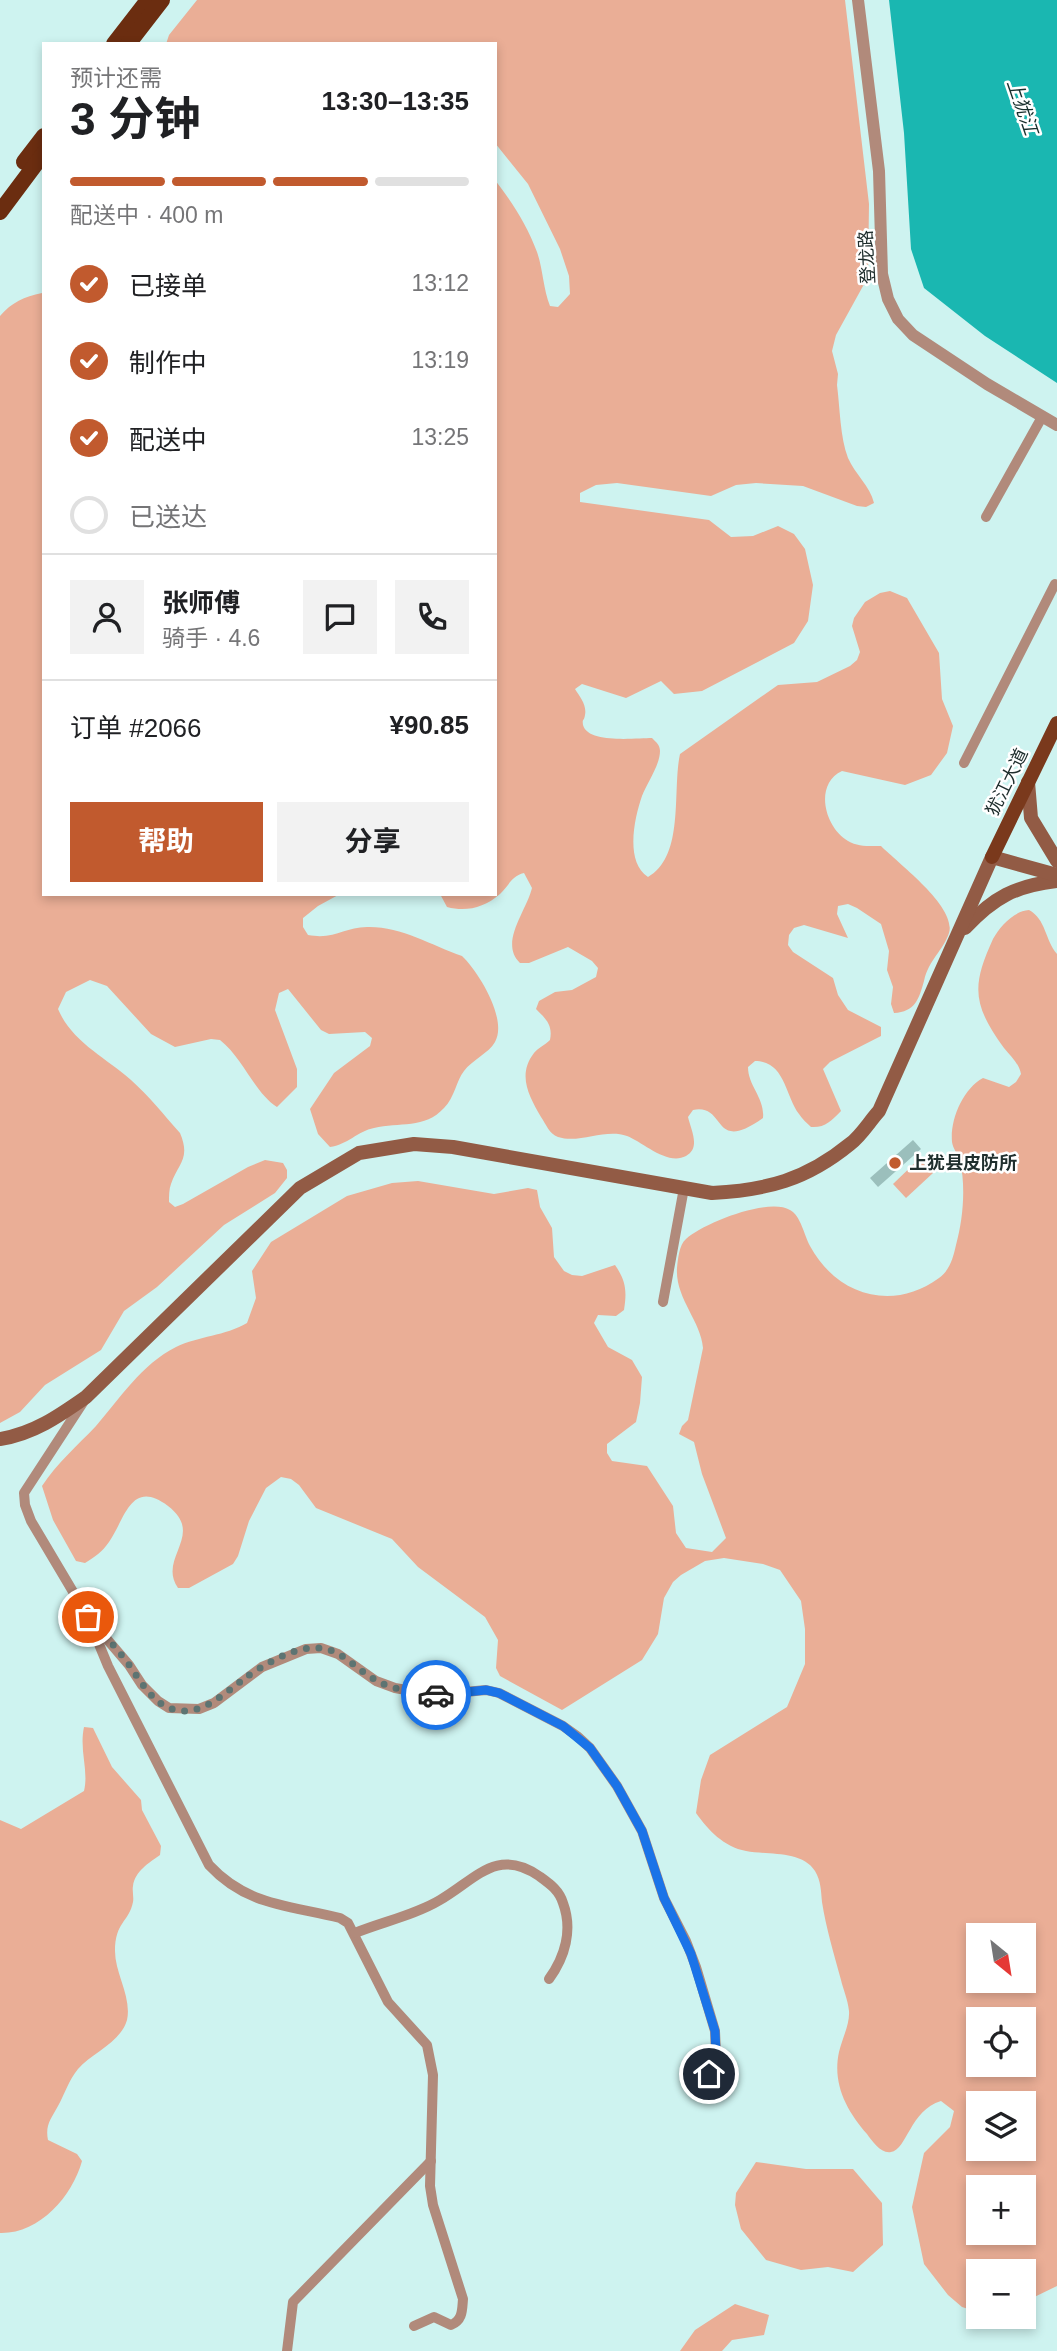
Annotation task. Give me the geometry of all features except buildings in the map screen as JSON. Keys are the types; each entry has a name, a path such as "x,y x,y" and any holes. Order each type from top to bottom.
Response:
{"highway":[{"path":"116,42 148,0"},
{"path":"130,42 162,0"},
{"path":"0,194 42,139"},
{"path":"0,212 42,156"}],"main road":[{"name":"犹江大道","path":"992,857 1057,723"},
{"path":"1028,782 1031,818 1057,861"},
{"path":"0,1439 19,1436 52,1420 86,1397 300,1188 359,1153 415,1144 453,1147 712,1193 755,1191 792,1179 817,1166 851,1143 878,1111 992,857 1057,875"},
{"path":"956,938 999,897 1018,888 1057,881"}],"street":[{"name":"登龙路","path":"858,0 879,172 882,274 888,299 898,319 912,335 948,360 1057,425"},
{"path":"986,517 1042,417"},
{"path":"964,763 1056,583"},
{"path":"663,1302 684,1188"},
{"path":"86,1397 73,1421 24,1493 25,1505 31,1521 88,1617 108,1666 209,1865 223,1880 253,1898 340,1918 355,1933 387,2002 427,2045 433,2075 433,2205 463,2299 462,2313 458,2321 451,2325 434,2317 414,2326"},
{"path":"88,1617 129,1665 142,1685 169,1708 199,1709 214,1703 243,1679 272,1662 306,1649 321,1648 338,1654 376,1681 395,1688 434,1695 486,1690 499,1693 577,1736 590,1748 617,1786 642,1831 664,1898 696,1967 716,2042 716,2053 709,2074 700,2089"},
{"path":"355,1933 439,1901 500,1863 514,1863 530,1870 553,1887 559,1893 565,1908 566,1940 563,1960 550,1979"},
{"path":"287,2351 293,2302 431,2161"}],"shaded area":[{"path":"197,0 845,0 869,204 868,277 836,335 832,351 838,374 845,450 874,503 866,507 857,506 803,486 756,483 736,485 711,496 617,483 596,485 580,493 580,502 709,520 731,537 753,536 778,526 794,534 805,549 813,585 808,621 794,643 702,691 674,694 661,681 626,698 582,684 575,689 585,708 583,725 587,731 613,739 652,738 658,744 658,762 642,796 633,840 636,861 648,877 660,867 672,839 680,754 778,685 817,682 850,666 857,660 860,652 852,626 865,602 880,593 890,591 907,598 939,653 942,699 953,726 947,753 931,775 905,785 842,771 833,777 828,785 825,806 840,835 856,844 881,846 925,886 944,911 949,923 949,933 926,973 918,999 907,1010 894,1013 891,1004 893,987 887,970 889,951 881,924 848,904 838,906 837,914 848,938 804,925 794,928 789,935 788,945 793,952 833,978 838,995 848,1010 881,1027 881,1036 830,1062 823,1069 841,1111 828,1123 811,1127 794,1106 783,1080 773,1067 765,1062 755,1061 748,1067 762,1104 763,1118 735,1131 727,1130 704,1110 693,1110 688,1117 694,1144 691,1153 686,1156 663,1156 619,1134 575,1139 555,1136 537,1109 527,1085 526,1069 529,1061 534,1053 550,1040 551,1035 548,1023 536,1009 539,1001 555,992 572,990 596,977 598,968 592,961 568,947 529,963 520,963 512,946 516,927 532,888 524,873 513,879 503,891 494,899 475,908 447,907 441,896 497,896 497,183 519,214 533,242 550,306 558,307 570,294 569,276 560,249 528,184 497,145 497,42 167,42 169,35"},
{"path":"42,293 42,896 336,896 303,918 303,927 308,935 325,936 359,928 379,928 403,933 462,956 489,996 498,1021 498,1032 492,1046 464,1071 451,1099 437,1115 411,1124 368,1130 342,1144 330,1147 318,1134 310,1109 334,1073 370,1046 372,1038 365,1032 329,1034 321,1030 288,989 279,993 275,1010 297,1069 297,1087 277,1107 262,1093 220,1040 211,1039 175,1047 151,1034 107,986 90,980 66,992 58,1009 72,1031 138,1086 180,1133 184,1155 170,1186 169,1202 175,1207 183,1204 265,1160 283,1163 287,1178 275,1193 224,1225 157,1287 124,1311 101,1350 45,1385 20,1412 0,1423 0,316 9,307 30,296"},
{"path":"1029,910 1035,914 1057,954 1057,2286 1036,2296 1036,2259 966,2259 966,2308 948,2295 924,2264 912,2207 924,2153 950,2127 954,2111 941,2101 931,2106 922,2112 901,2144 891,2152 880,2149 874,2143 853,2116 840,2086 837,2064 849,2011 826,1922 820,1882 815,1871 809,1864 793,1856 746,1851 731,1846 711,1831 696,1813 701,1780 710,1755 787,1707 805,1664 805,1629 801,1601 780,1570 763,1564 724,1558 705,1561 681,1575 673,1582 664,1598 658,1634 642,1660 562,1710 500,1676 496,1668 498,1640 485,1617 418,1567 392,1539 316,1508 299,1485 291,1479 281,1477 266,1488 249,1521 233,1564 189,1588 178,1588 173,1577 183,1527 168,1506 155,1499 137,1499 125,1513 106,1546 85,1563 76,1561 53,1520 42,1486 132,1382 152,1363 176,1347 230,1331 247,1323 256,1298 252,1271 271,1242 347,1196 392,1183 418,1181 494,1194 528,1188 537,1190 540,1207 552,1228 554,1257 564,1271 582,1276 615,1265 623,1281 624,1310 616,1316 598,1315 594,1323 608,1347 632,1360 642,1377 640,1403 636,1422 607,1444 607,1453 612,1461 647,1466 673,1506 676,1533 686,1548 712,1552 726,1538 702,1474 694,1442 679,1434 688,1420 703,1348 698,1328 677,1279 682,1245 694,1233 721,1219 752,1209 780,1207 794,1213 810,1246 821,1263 835,1277 867,1294 903,1294 921,1288 943,1275 954,1255 963,1203 962,1171 952,1142 953,1124 959,1106 969,1089 983,1078 1009,1087 1021,1074 1017,1063 986,1020 979,995 981,970 993,939 1004,924 1018,913"},
{"path":"919,1159 933,1173 906,1198 893,1184"},
{"path":"84,1727 93,1728 112,1767 141,1800 142,1810 161,1846 160,1855 143,1868 134,1881 131,1909 117,1934 116,1960 128,2011 124,2028 75,2073 48,2126 48,2140 77,2154 82,2161 77,2174 62,2200 52,2211 28,2227 0,2233 0,1820 21,1829 84,1791"},
{"path":"756,2162 806,2169 853,2169 882,2203 883,2245 853,2272 828,2267 801,2270 766,2260 741,2229 735,2205 736,2193"},
{"path":"735,2304 769,2315 764,2335 732,2340 722,2351 680,2351 695,2330"}],"water":[{"name":"上犹江","path":"889,0 1057,0 1057,383 985,336 924,288 911,249 904,133"}],"way so far":[{"path":"88,1617 129,1665 142,1685 169,1708 199,1709 214,1703 262,1667 306,1649 321,1648 338,1654 376,1681 395,1688 436,1695"}],"place":[{"name":"上犹县皮防所","path":"895,1163"}],"route":[{"path":"436,1695 469,1690 499,1693 563,1726 590,1748 617,1786 642,1831 664,1898 696,1967 715,2031 716,2053 709,2074"}]}
